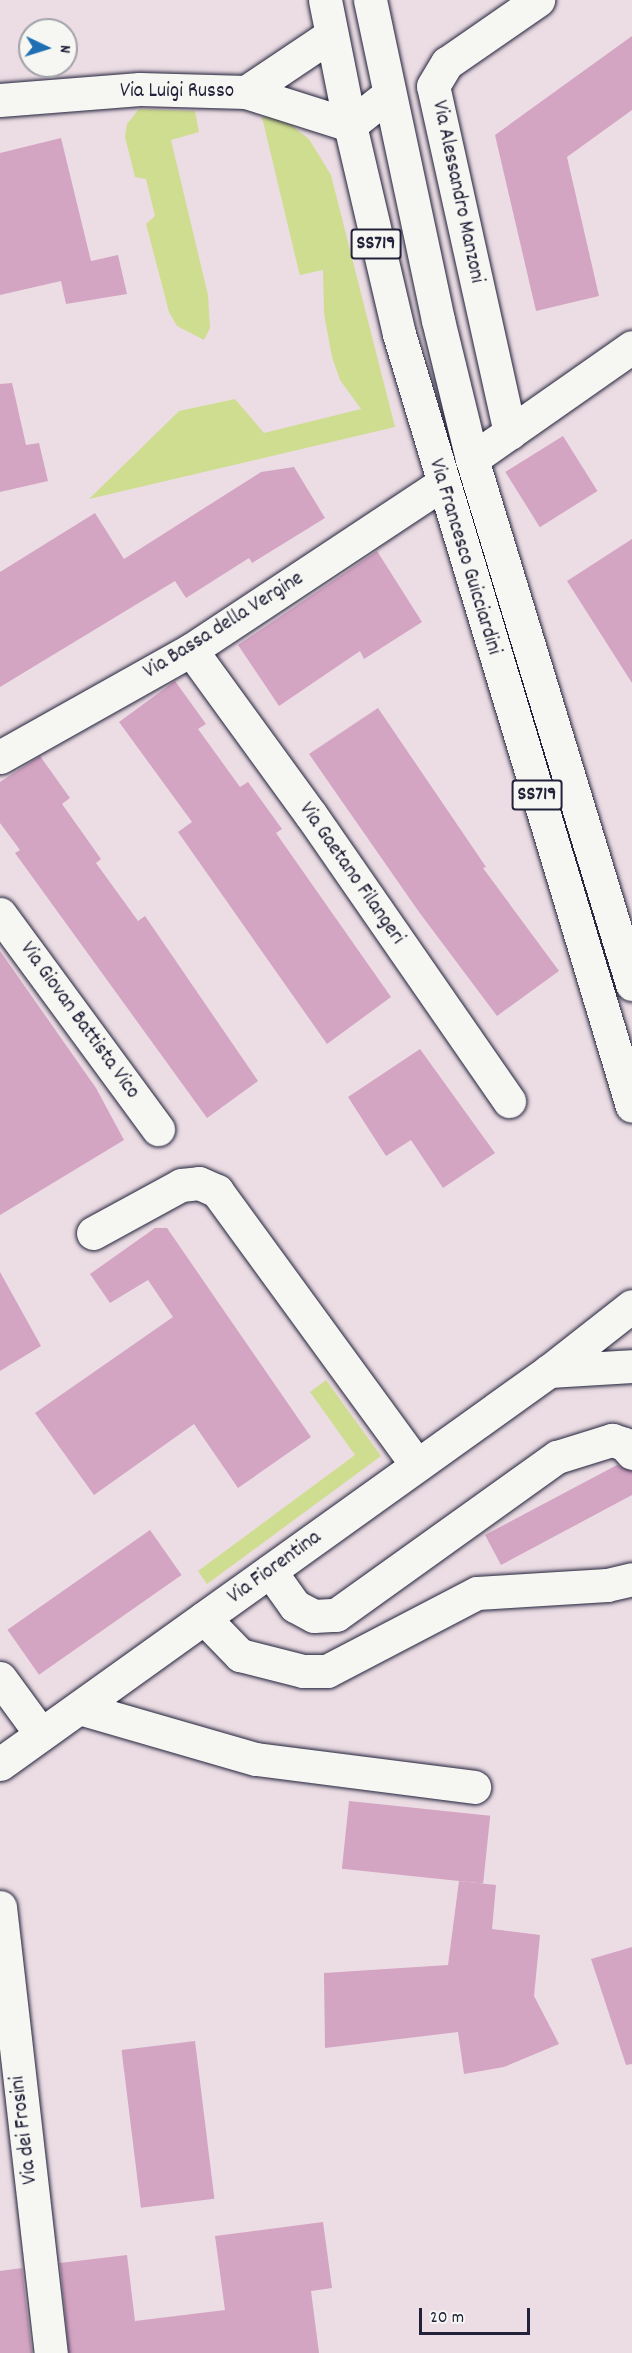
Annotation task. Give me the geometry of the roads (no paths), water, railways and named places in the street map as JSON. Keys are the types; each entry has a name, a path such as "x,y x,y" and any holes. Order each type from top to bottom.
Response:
{"street":[{"name":"Via Francesco Guicciardini","path":"325,0 384,278 442,484 632,1106"},
{"name":"Via Francesco Guicciardini","path":"370,0 388,95 472,459 632,984"},
{"name":"Via Alessandro Manzoni","path":"510,433 434,86 447,63 538,0"},
{"path":"246,92 331,34"},
{"name":"Via Luigi Russo","path":"0,100 140,89 246,92 350,125"},
{"path":"350,125 388,95"},
{"path":"472,459 632,347"},
{"name":"Via Bassa della Vergine","path":"0,757 191,650 442,484"},
{"name":"Via Gaetano Filangeri","path":"191,650 311,815 509,1101"},
{"name":"Via Giovan Battista Vico","path":"0,914 158,1129"},
{"path":"93,1233 181,1185 199,1182 217,1191 417,1466"},
{"name":"Via Fiorentina","path":"0,1764 549,1371 632,1306"},
{"path":"549,1371 632,1366"},
{"path":"270,1571 295,1606 314,1616 336,1615 557,1457 612,1440 624,1444 632,1454"},
{"path":"204,1618 240,1655 264,1664 316,1672 344,1664 477,1593 607,1585 632,1579"},
{"path":"0,1678 41,1734"},
{"path":"79,1708 256,1759 474,1787"},
{"name":"Via dei Frosini","path":"0,1907 51,2353"}]}
